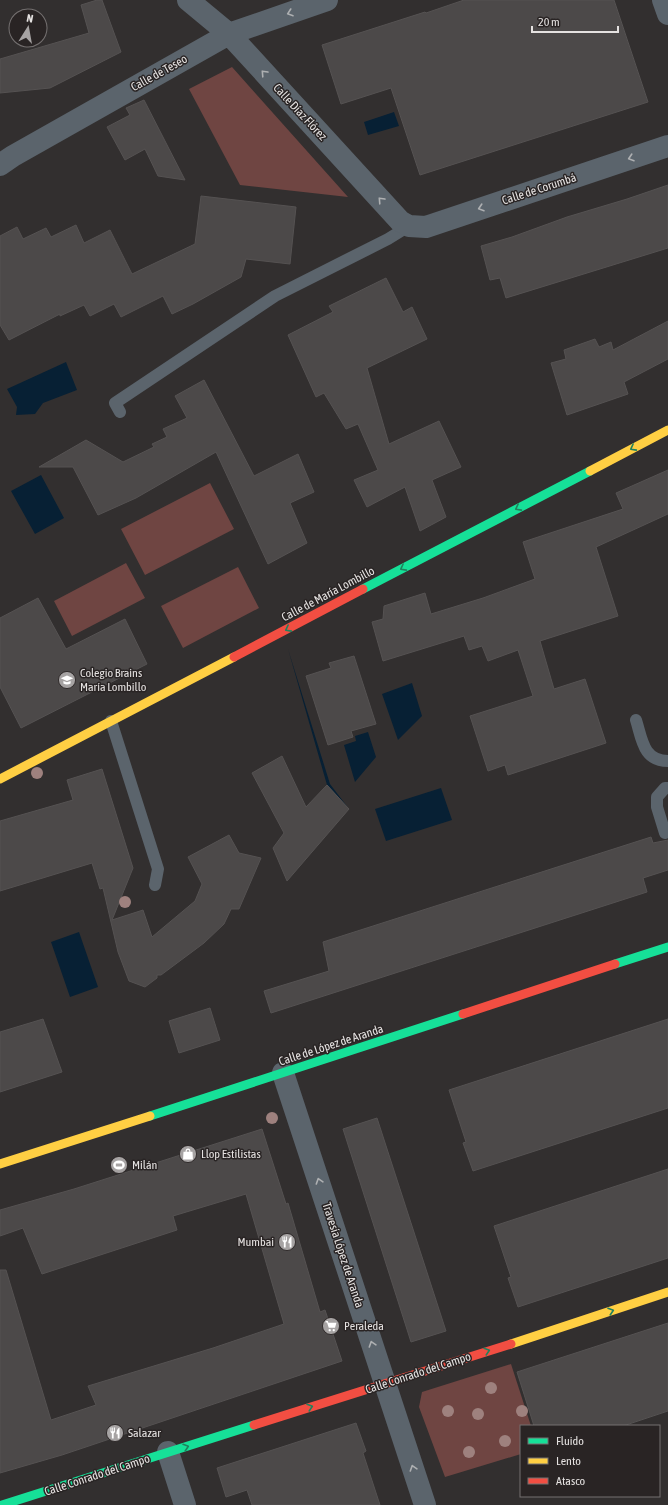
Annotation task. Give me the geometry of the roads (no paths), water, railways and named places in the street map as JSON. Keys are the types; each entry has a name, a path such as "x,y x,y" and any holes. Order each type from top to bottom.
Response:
{"street":[{"name":"Calle Díaz Flórez","path":"188,0 229,34 400,221 409,226"},
{"name":"Calle de Teseo","path":"0,165 13,156 229,34 327,0"},
{"path":"663,0 668,14"},
{"name":"Calle de Corumbá","path":"409,226 426,227 668,146"},
{"name":"Calle de María Lombillo","path":"0,779 668,430"},
{"name":"Calle de López de Aranda","path":"0,1164 668,947"},
{"name":"Travesía López de Aranda","path":"283,1073 425,1505"},
{"name":"Calle Conrado del Campo","path":"2,1505 385,1384 668,1292"},
{"path":"168,1452 185,1505"}],"lane":[{"path":"120,412 115,403 275,296 388,239 409,226"},
{"path":"636,720 644,748 651,756 660,761 668,762"},
{"path":"111,721 158,868 155,885"},
{"path":"665,834 656,807 656,797 668,788"}],"water":[{"path":"394,112 399,126 368,135 364,122"},
{"path":"66,362 77,390 43,403 35,414 16,415 17,407 7,389"},
{"path":"41,475 64,518 35,534 11,491"},
{"path":"288,649 330,784 349,809 327,785"},
{"path":"412,683 422,716 398,740 382,694"},
{"path":"368,732 376,757 355,782 344,745 356,741 355,736"},
{"path":"441,788 452,820 386,841 375,809"},
{"path":"79,932 98,987 70,997 51,942"}],"place":[{"name":"Colegio Brains María Lombillo","path":"67,680"},
{"name":"Llop Estilistas","path":"188,1154"},
{"name":"Milán","path":"119,1165"},
{"name":"Mumbai","path":"287,1242"},
{"name":"Peraleda","path":"331,1326"},
{"name":"Salazar","path":"115,1433"}]}
